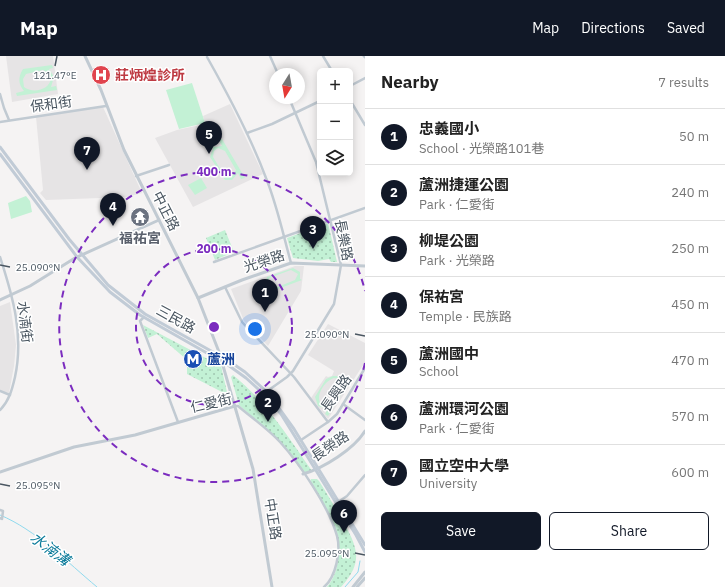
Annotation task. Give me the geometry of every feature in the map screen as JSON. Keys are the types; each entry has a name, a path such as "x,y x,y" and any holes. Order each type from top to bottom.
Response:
{"main road":[{"name":"三民路","path":"0,147 82,255 108,285 144,316"},
{"name":"三民路","path":"0,154 77,257 110,292 144,316 245,372 266,392 282,411 301,440 341,508"},
{"name":"三民路","path":"221,358 266,396 281,414 317,469"},
{"path":"341,508 365,545"},
{"path":"341,508 365,552"}],"street":[{"name":"中正路","path":"85,56 101,90 106,106 136,176 198,298 221,358 253,469 272,587"},
{"path":"207,56 247,133 266,178 292,263"},
{"path":"270,56 275,68"},
{"path":"323,56 330,68"},
{"path":"353,84 365,78"},
{"path":"0,94 4,108 10,120"},
{"path":"247,133 272,124 317,102"},
{"name":"長樂路","path":"266,392 290,373 326,320 334,304 340,265 316,162 292,104"},
{"path":"352,104 365,125"},
{"name":"保和街","path":"0,122 106,106"},
{"path":"136,176 169,165"},
{"path":"214,262 365,208"},
{"path":"0,300 77,257 159,220"},
{"name":"水湳街","path":"0,257 16,313 19,345 10,395 0,410"},
{"name":"光榮路","path":"198,298 225,286 292,263 365,266"},
{"path":"225,286 242,322 290,373 328,422"},
{"path":"144,316 140,321 178,422"},
{"name":"長興路","path":"301,440 328,422 337,414 365,368"},
{"path":"0,391 10,395"},
{"path":"343,404 365,420"},
{"name":"仁愛街","path":"0,472 74,447 135,435 238,406 279,441 304,474 330,516 338,538 337,560 334,573 328,584 324,587"},
{"name":"長榮路","path":"304,474 317,469 353,446 365,431"},
{"path":"337,503 347,496 365,475"},
{"path":"0,510 3,512 2,519 0,518"},
{"path":"353,587 365,572"},
{"path":"357,587 365,578"}],"shaded area":[{"path":"6,56 53,56 58,94 12,102"},
{"path":"230,104 263,174 193,207 155,138 177,130 205,124 203,116"},
{"path":"103,107 142,193 127,197 46,200 40,193 43,190 36,117"},
{"path":"295,266 304,266 301,291 268,346 244,321 231,289"},
{"path":"10,302 16,345 9,393 0,391 0,306"},
{"path":"328,324 365,343 365,362 328,419 311,398 326,376 332,376 334,371 308,355"}],"green space":[{"path":"52,65 53,68 49,69 54,77 51,87 56,86 57,90 17,96 16,93 24,91 19,80 23,69","holes":["43,70 48,73 51,78 50,82 44,88 40,90 32,90 24,87 23,79 26,74"]},
{"path":"192,83 205,123 179,129 166,90"},
{"path":"222,139 245,178 241,179 238,173 232,180 225,180 210,157 213,149 209,143 211,141 215,147 222,146 219,140","holes":["218,148 225,151 236,170 232,176 224,175 213,157 214,151"]},
{"path":"201,178 207,188 195,195 188,185"},
{"path":"26,196 30,201 32,212 11,219 8,203"},
{"path":"328,223 337,262 331,262 329,259 318,261 293,258 287,238"},
{"path":"225,230 234,252 215,260 206,238"},
{"path":"293,268 300,272 300,279 302,280 267,293 267,291 271,289 265,284 267,277","holes":["291,270 298,274 295,280 275,288 268,284 269,278"]},
{"path":"143,325 221,366 227,392 222,392 187,374 187,360 157,334 148,338"},
{"path":"233,375 266,408 312,471 304,474 280,441 239,405 231,377"},
{"path":"337,376 344,382 346,381 348,383 328,416 325,414 328,409 318,406 315,397 326,379","holes":["334,378 339,379 342,388 331,404 322,405 319,398 321,390 330,380"]},
{"path":"311,479 317,479 319,481 347,528 354,545 356,561 349,578 341,587 327,587 334,577 338,556 338,544 331,517 310,483"}],"waterway":[{"name":"水湳溝","path":"0,515 13,521 39,538 97,587"},
{"path":"345,587 358,572 360,561"}],"place":[{"name":"莊炳煌診所","path":"101,75"},
{"name":"蘆洲國中","path":"209,154"},
{"name":"國立空中大學","path":"87,170"},
{"name":"福祐宮","path":"140,217"},
{"name":"保祐宮","path":"113,226"},
{"name":"柳堤公園","path":"313,249"},
{"name":"忠義國小","path":"265,312"},
{"name":"蘆洲","path":"193,359"},
{"name":"蘆洲捷運公園","path":"268,422"},
{"name":"蘆洲環河公園","path":"344,533"}]}
